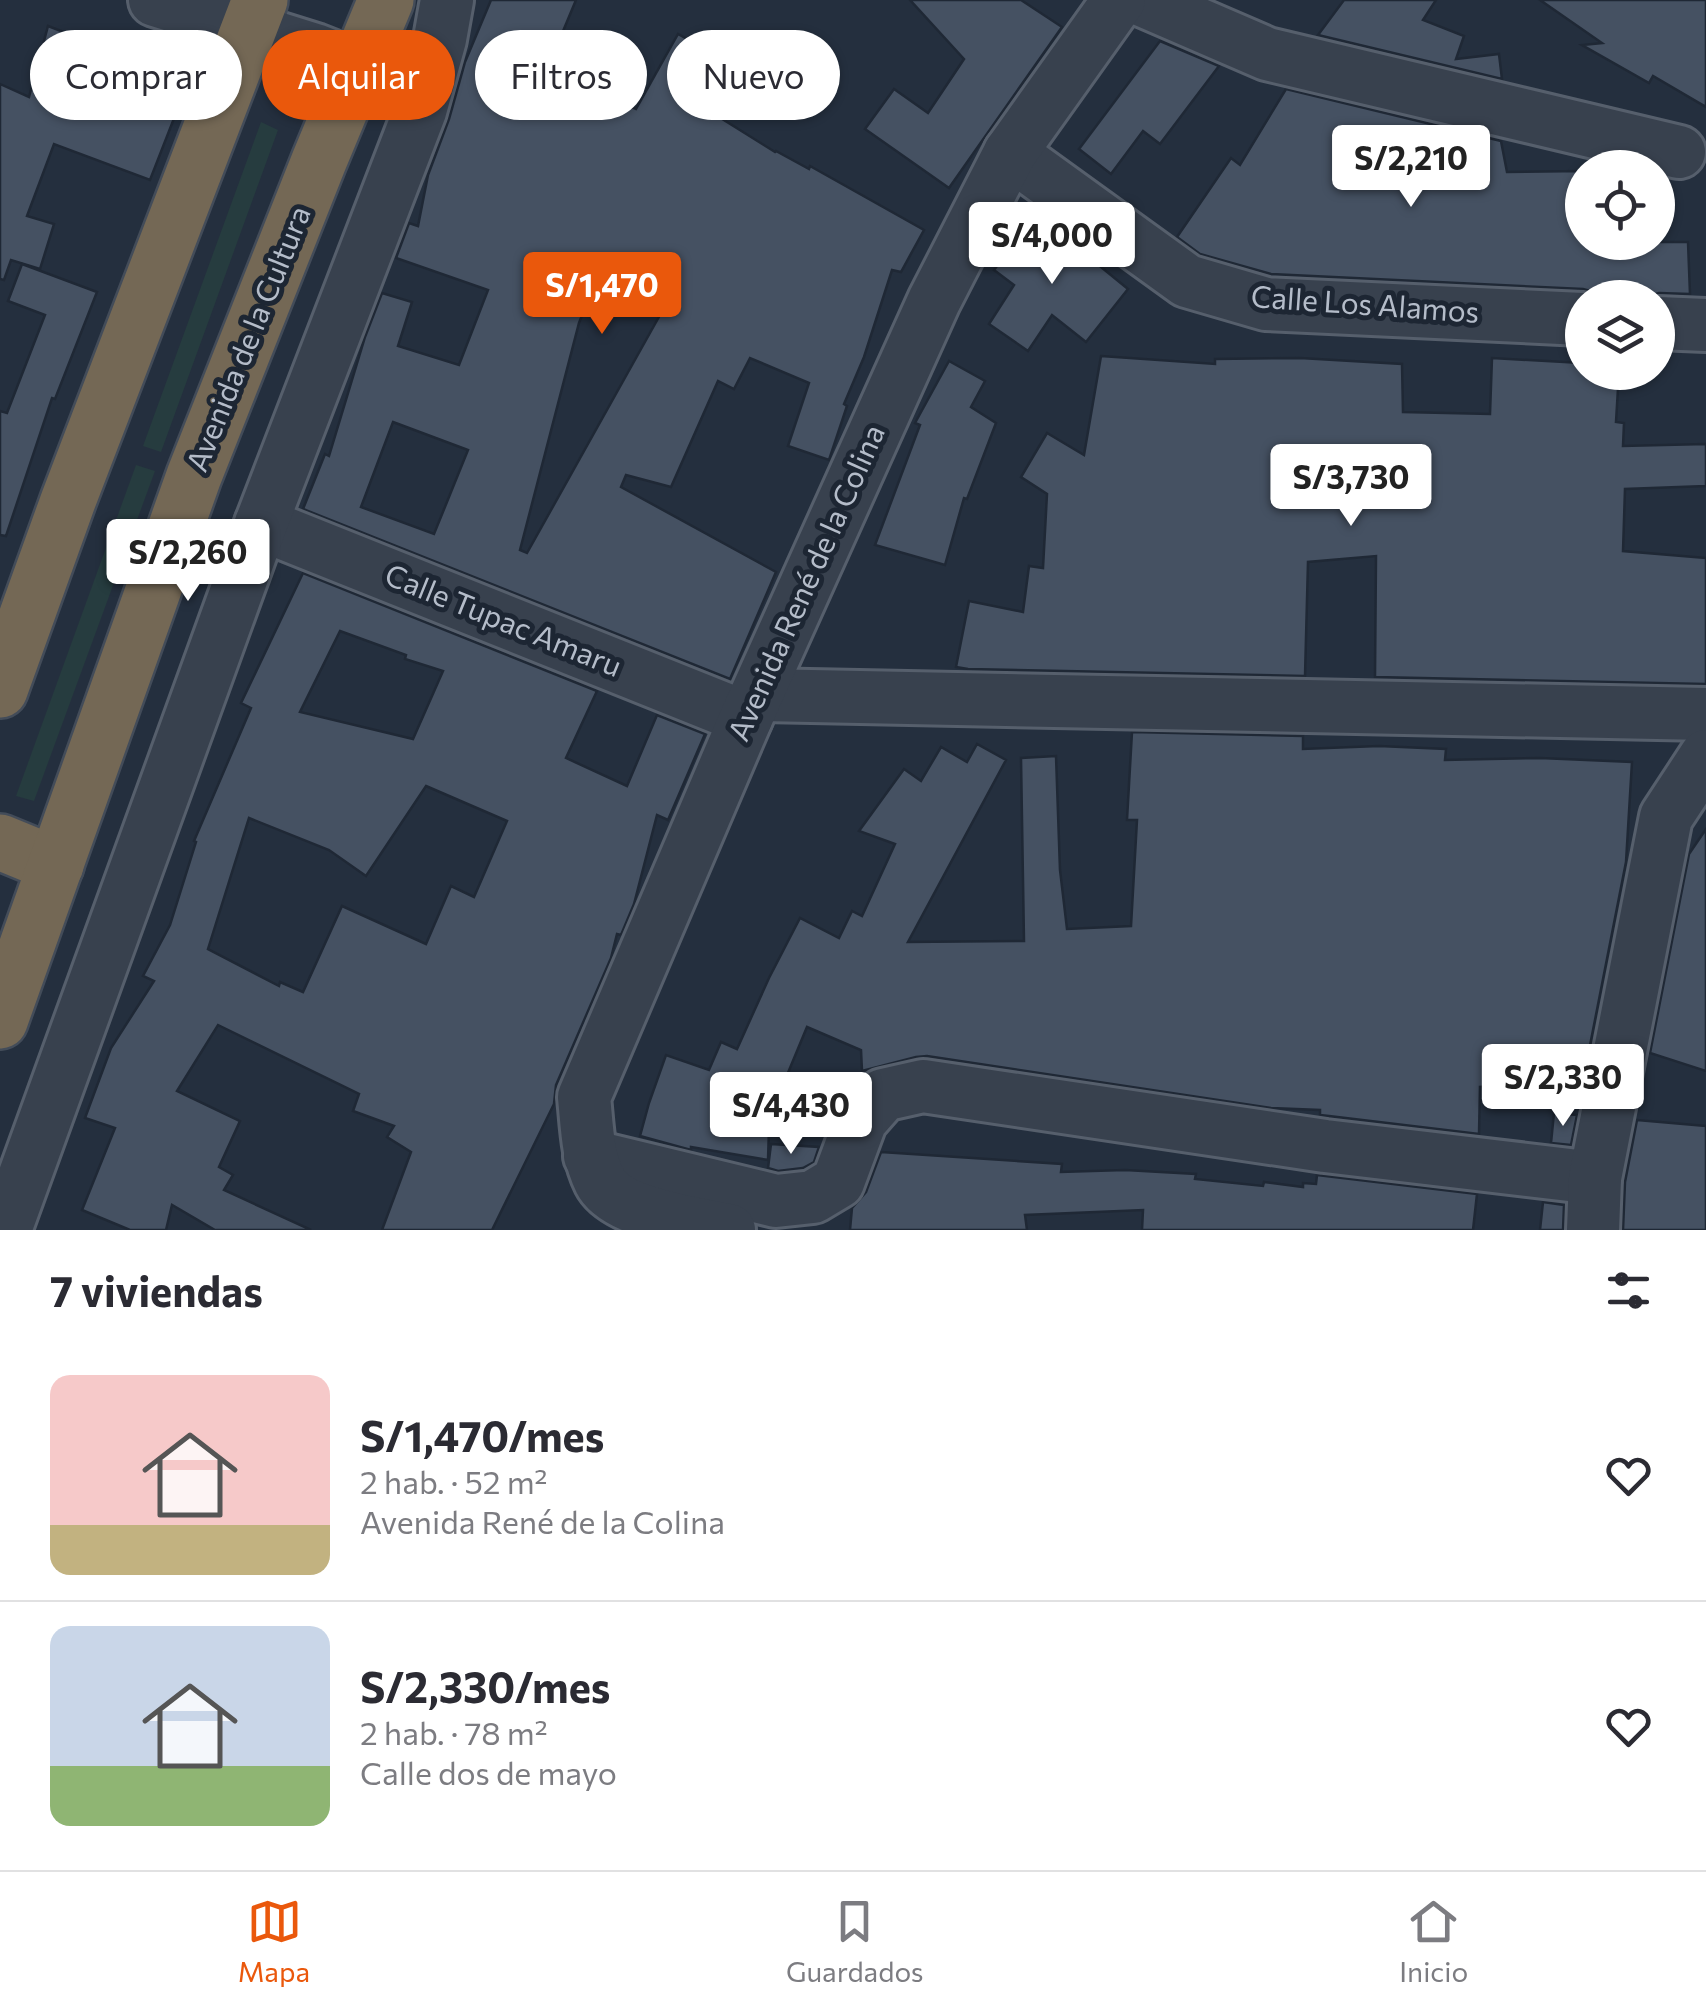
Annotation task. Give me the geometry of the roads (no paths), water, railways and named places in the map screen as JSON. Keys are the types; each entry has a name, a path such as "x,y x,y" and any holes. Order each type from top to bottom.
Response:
{"highway":[{"name":"Avenida de la Cultura","path":"373,30 386,0"},
{"path":"0,690 254,14"},
{"name":"Avenida de la Cultura","path":"0,1020 194,476 337,120"},
{"path":"0,842 56,865"}],"street":[{"path":"155,0 254,14 285,30"},
{"path":"5,1230 260,524 420,111 447,0"},
{"name":"Avenida René de la Colina","path":"601,1174 584,1097 752,706 934,301 1010,153 1119,0"},
{"path":"1142,0 1267,54 1679,152"},
{"name":"Calle Los Alamos","path":"1010,153 1188,281 1266,304 1565,318"},
{"path":"1675,324 1706,325"},
{"name":"Calle Tupac Amaru","path":"260,524 752,706"},
{"path":"752,706 1706,714"},
{"path":"1593,1230 1595,1178 1666,817 1706,756"},
{"path":"601,1174 776,1201 813,1197 838,1182 861,1120 883,1095 923,1086 1326,1146 1595,1178"},
{"path":"601,1174 650,1213 729,1230"}]}
